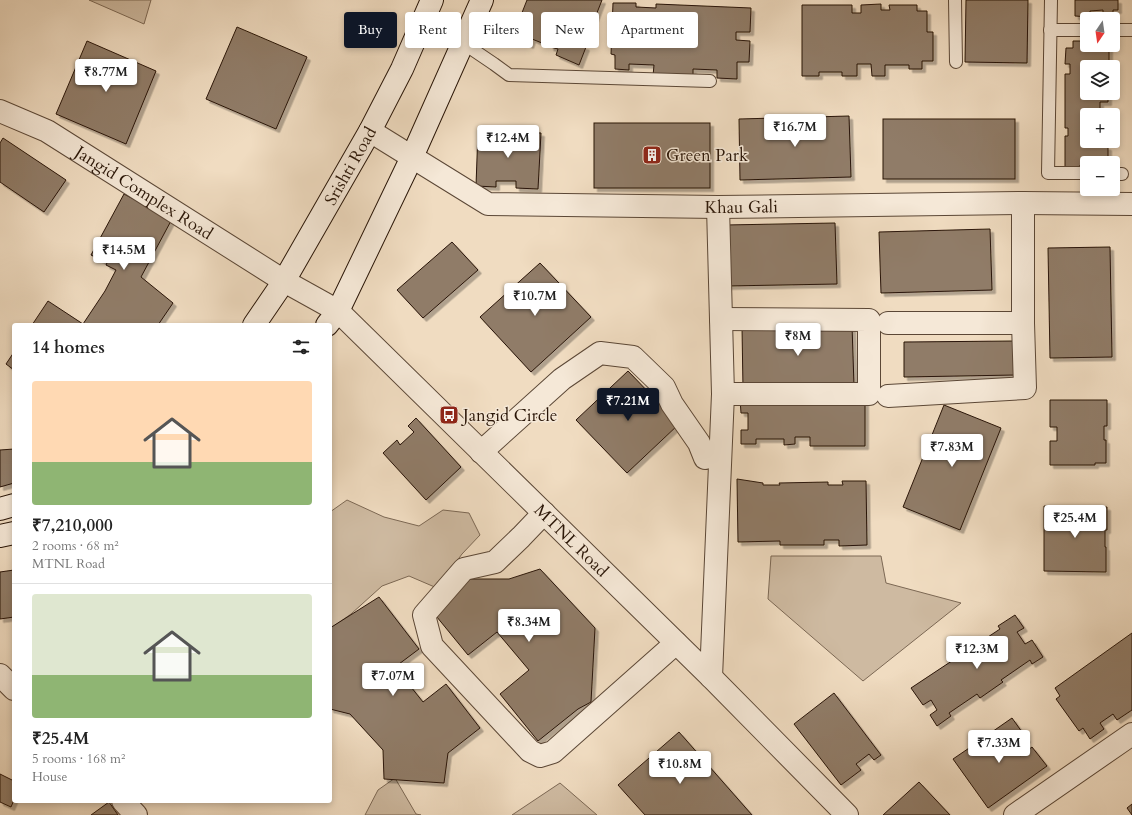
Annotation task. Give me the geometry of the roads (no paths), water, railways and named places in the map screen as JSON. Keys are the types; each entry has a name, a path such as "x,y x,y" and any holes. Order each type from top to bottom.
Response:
{"street":[{"name":"Srishti Road","path":"255,323 284,281 370,131 402,68 432,0"},
{"path":"332,318 412,157 482,0"},
{"name":"Jangid Complex Road","path":"0,111 47,131 284,281"},
{"name":"Khau Gali","path":"370,131 488,204 718,207 1022,203 1132,204"},
{"path":"888,396 1025,388 1022,323 1022,203"},
{"path":"711,677 723,394 718,207"},
{"name":"MTNL Road","path":"284,281 332,318 481,452 711,677 847,815"},
{"path":"721,319 869,320 869,394 723,394"},
{"path":"888,324 1022,323"},
{"path":"481,452 562,379 600,353 633,357 664,387 672,404 699,443 705,458"},
{"path":"0,509 12,506"},
{"path":"544,513 495,562 464,569 424,615 432,646 530,751 540,756 553,752 676,643"},
{"path":"0,536 12,533"},
{"path":"0,675 12,687"},
{"path":"1015,815 1132,734"},
{"path":"124,803 136,815"}],"lane":[{"path":"955,0 956,62"},
{"path":"1051,0 1048,173 1080,173"},
{"path":"1050,30 1080,30"},
{"path":"1120,30 1132,30"},
{"path":"462,43 509,75 710,81"}],"place":[{"name":"Green Park","path":"652,155"},
{"name":"Jangid Circle","path":"449,415"}]}
